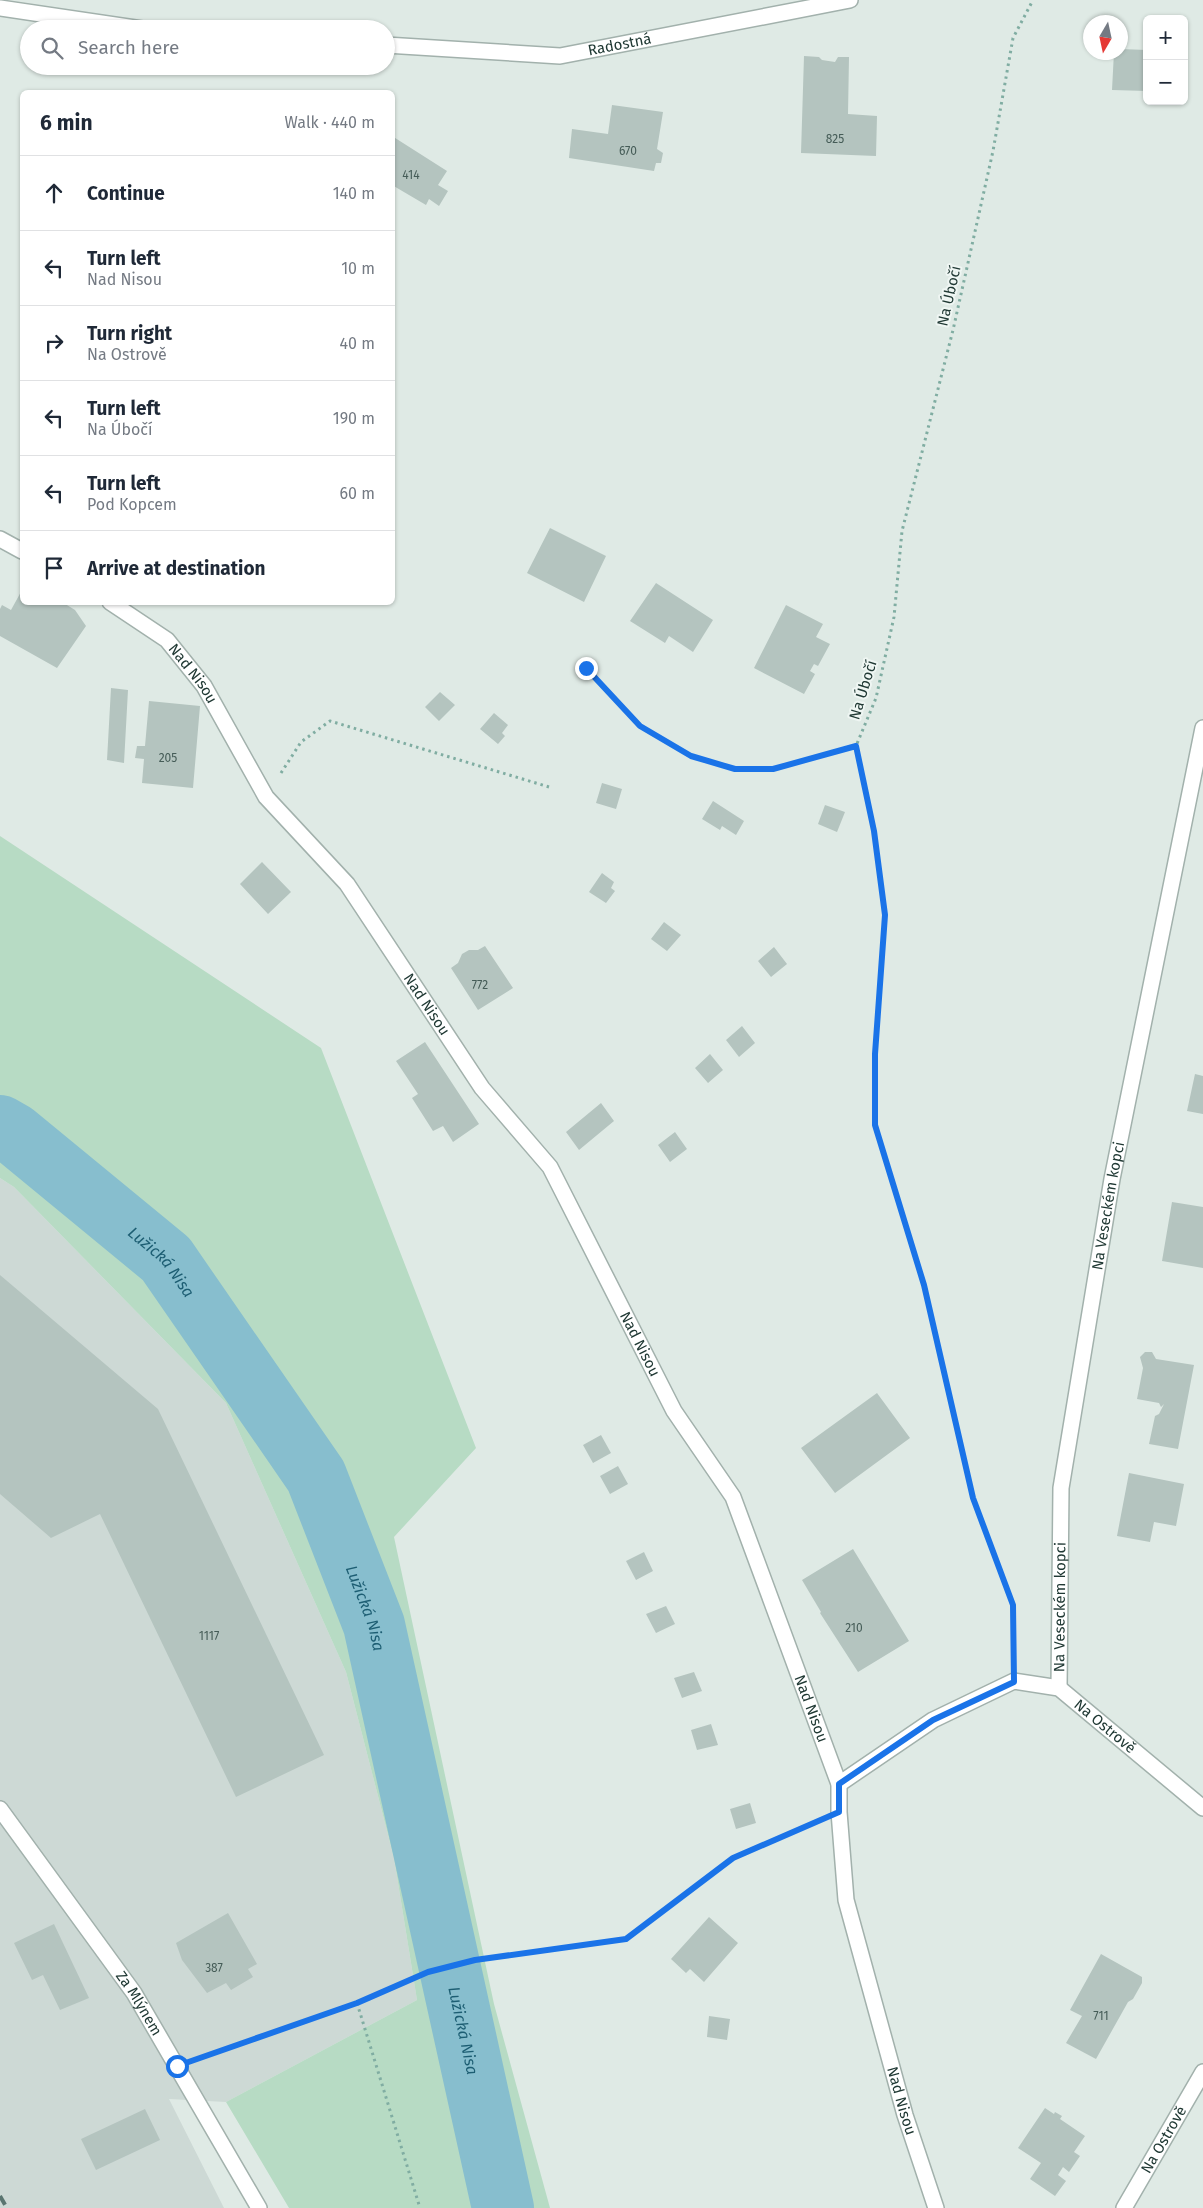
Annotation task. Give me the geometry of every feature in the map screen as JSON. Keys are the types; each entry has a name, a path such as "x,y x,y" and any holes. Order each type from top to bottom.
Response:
{"street":[{"name":"Radostná","path":"395,46 560,56 850,0"},
{"path":"0,8 81,20"},
{"path":"0,539 20,550"},
{"name":"Nad Nisou","path":"115,605 168,640 204,686 266,797 347,884 482,1088 550,1167 674,1411 733,1497 839,1784 839,1812 846,1900 905,2116 936,2208"},
{"name":"Na Veseckém kopci","path":"1059,1688 1061,1488 1112,1179 1203,728"},
{"path":"839,1784 933,1720 1014,1682"},
{"name":"Na Ostrově","path":"1014,1682 1059,1688 1203,1808"},
{"name":"Za Mlýnem","path":"0,1809 134,1993 259,2208"},
{"name":"Na Ostrově","path":"1124,2208 1203,2072"}],"path":[{"name":"Na Úbočí","path":"856,746 876,698 894,617 902,531 961,292 993,151 1013,38 1033,0"},
{"path":"586,668 640,726 691,756 735,769 773,769 856,746 874,831 885,915 875,1054 875,1125 924,1285 973,1498 1013,1605 1014,1682"},
{"path":"266,797 302,742 330,721 548,787"},
{"path":"177,2066 357,2003 428,1972 475,1960 626,1939 733,1858 839,1812"},
{"path":"357,2003 420,2208"}],"shaded area":[{"path":"0,1178 14,1187 226,1403 346,1672 394,1858 417,2000 226,2102 169,2099 224,2208 0,2208"}],"green space":[{"path":"0,836 321,1048 476,1448 394,1537 494,2004 550,2208 289,2208 226,2102 417,2000 394,1858 346,1672 226,1403 14,1187 0,1178"}],"building":[{"path":"1128,49 1143,50 1143,91 1112,90 1114,60 1128,60"},
{"path":"804,56 819,57 822,60 835,62 838,57 849,57 848,114 877,116 876,156 801,153"},
{"path":"612,105 663,112 657,149 663,153 661,163 656,163 654,171 569,158 572,129 608,134"},
{"path":"395,138 447,171 438,185 448,191 439,206 429,199 426,205 395,187"},
{"path":"550,528 606,556 584,602 527,573"},
{"path":"656,583 713,620 693,652 669,636 665,643 630,621"},
{"path":"20,594 20,605 67,605 75,610 86,626 57,668 0,636 0,609 2,605 11,610"},
{"path":"786,605 823,624 816,637 830,644 818,666 814,664 810,671 815,674 804,694 754,668"},
{"path":"111,688 128,690 124,763 107,760"},
{"path":"440,692 455,705 439,721 425,707"},
{"path":"149,701 200,706 193,788 142,783 144,759 135,758 137,746 145,746"},
{"path":"494,713 508,725 502,733 505,736 498,744 480,729"},
{"path":"602,783 622,789 616,809 596,803"},
{"path":"713,801 744,821 736,835 722,826 720,830 702,819"},
{"path":"825,805 845,812 837,832 818,824"},
{"path":"262,862 291,892 268,914 240,884"},
{"path":"602,873 614,882 611,888 615,891 606,903 589,892"},
{"path":"664,922 681,935 667,951 651,939"},
{"path":"485,946 513,988 478,1010 451,968 458,963 462,954"},
{"path":"774,947 787,964 771,977 758,961"},
{"path":"742,1026 755,1043 739,1057 726,1040"},
{"path":"425,1042 479,1124 453,1142 443,1126 433,1131 412,1098 418,1094 396,1061"},
{"path":"710,1054 723,1070 708,1083 695,1068"},
{"path":"1195,1074 1203,1076 1203,1114 1187,1111"},
{"path":"601,1103 614,1121 579,1150 566,1132"},
{"path":"675,1132 687,1149 670,1162 658,1145"},
{"path":"1172,1202 1203,1207 1203,1268 1162,1261"},
{"path":"0,1275 158,1409 324,1755 236,1797 100,1514 51,1538 0,1494"},
{"path":"1145,1352 1152,1352 1156,1359 1194,1365 1178,1449 1149,1444 1155,1416 1159,1414 1164,1404 1161,1407 1159,1403 1137,1399 1143,1368 1140,1357"},
{"path":"877,1393 910,1438 835,1493 801,1448"},
{"path":"601,1435 611,1453 593,1463 583,1445"},
{"path":"618,1466 628,1484 610,1494 600,1476"},
{"path":"1129,1473 1184,1484 1176,1526 1154,1522 1150,1542 1117,1536"},
{"path":"853,1549 909,1641 858,1672 820,1613 802,1580"},
{"path":"644,1552 653,1571 636,1580 626,1561"},
{"path":"666,1606 675,1624 656,1633 646,1614"},
{"path":"694,1672 702,1691 682,1698 674,1678"},
{"path":"711,1724 718,1745 697,1750 691,1730"},
{"path":"750,1803 756,1823 736,1829 730,1809"},
{"path":"228,1913 257,1964 248,1969 253,1977 231,1990 226,1983 207,1993 182,1960 176,1943"},
{"path":"709,1917 738,1943 704,1982 690,1969 686,1973 671,1959"},
{"path":"54,1924 89,1998 60,2010 43,1975 32,1980 14,1943"},
{"path":"1101,1954 1142,1977 1142,1983 1133,1999 1128,2002 1096,2059 1066,2043 1082,2016 1070,2010"},
{"path":"709,2016 730,2019 727,2040 707,2037"},
{"path":"1045,2108 1054,2114 1055,2112 1062,2116 1060,2119 1085,2136 1074,2152 1080,2156 1069,2172 1063,2167 1058,2175 1066,2181 1055,2196 1030,2179 1041,2163 1018,2148"},
{"path":"145,2109 160,2140 96,2170 81,2139"}],"waterway":[{"name":"Lužická Nisa","path":"0,1126 14,1134 166,1259 316,1476 374,1625 503,2208"}],"railway":[{"path":"0,2196 7,2208"}],"route":[{"path":"177,2066 357,2003 428,1972 475,1960 626,1939 733,1858 839,1812 839,1784 933,1720 1014,1682 1013,1605 973,1498 924,1285 875,1125 875,1054 885,915 874,831 856,746 773,769 735,769 691,756 640,726 586,668"}]}
